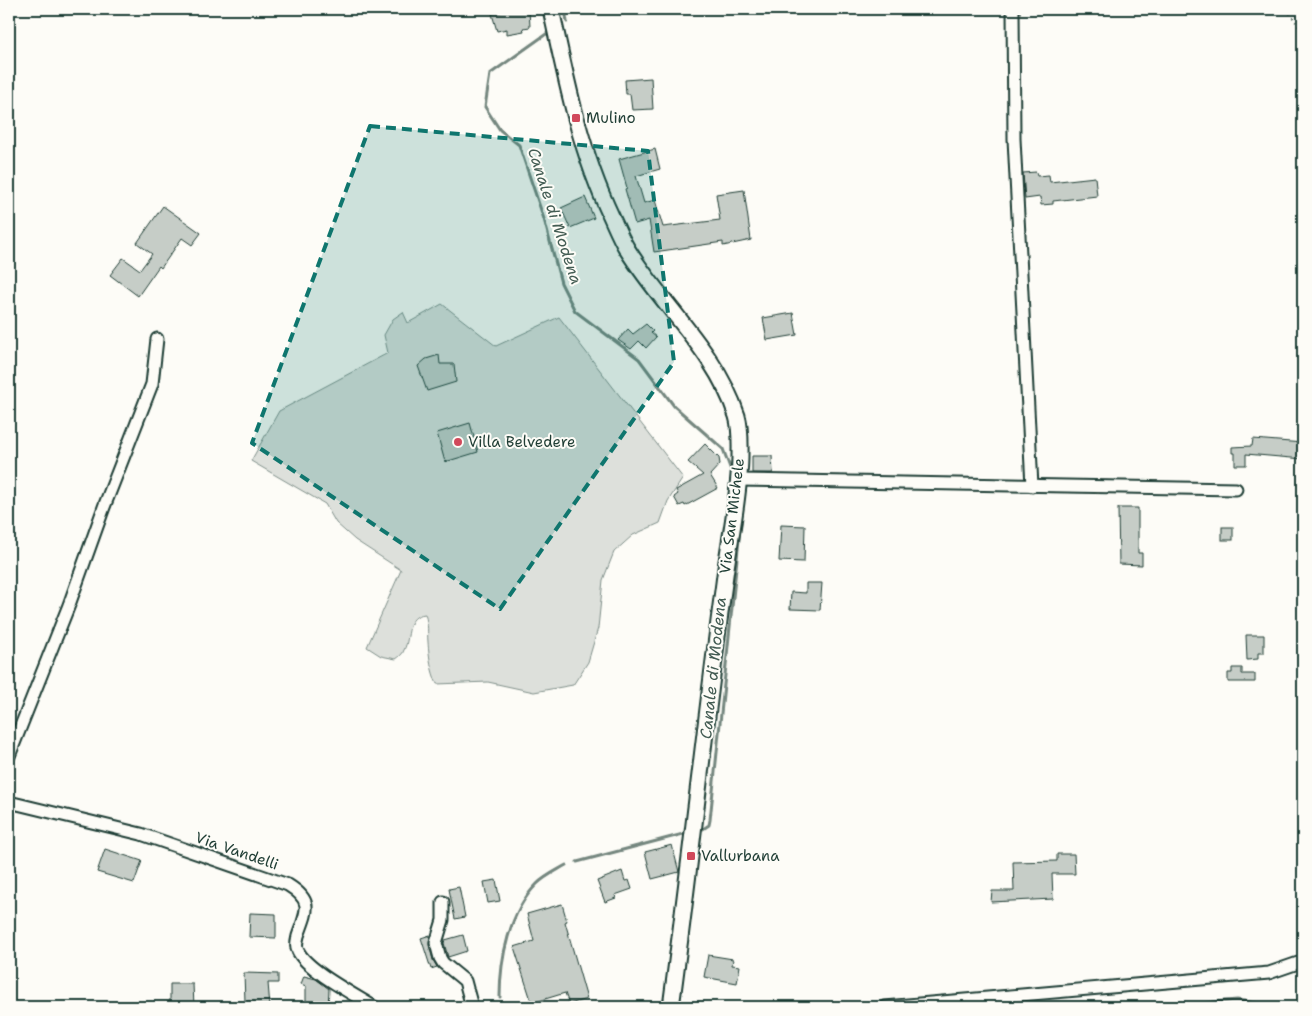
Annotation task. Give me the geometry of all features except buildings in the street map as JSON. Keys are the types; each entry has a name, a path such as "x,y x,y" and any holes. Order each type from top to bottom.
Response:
{"main road":[{"name":"Via San Michele","path":"552,9 576,118 593,174 606,205 630,253 648,281 706,354 720,376 738,418 741,436 739,480 724,583 671,1007"}],"street":[{"path":"1013,9 1014,138 1024,301 1028,438 1032,486"},
{"path":"9,756 69,605 104,506 150,392 154,374 157,339"},
{"path":"739,480 1236,489"},
{"name":"Via Vandelli","path":"9,802 141,834 288,885 299,891 305,898 308,906 297,940 296,947 298,952 314,968 374,1007"},
{"path":"443,902 443,920 436,943 440,958 443,963 462,976 472,1007"},
{"path":"885,1007 1269,973 1298,963 1303,964"}],"path":[{"path":"1287,9 1302,31 1303,61"}],"highlighted area":[{"path":"370,126 648,151 674,362 500,609 252,443"}],"shaded area":[{"path":"442,304 496,346 559,317 683,478 668,501 660,523 633,535 614,552 603,580 598,628 588,662 573,685 534,692 488,682 437,684 430,658 425,614 414,619 411,623 406,645 401,655 396,659 381,656 367,647 401,570 355,540 336,523 325,504 251,461 279,411 388,353 384,335 393,319 403,312 408,323"}],"waterway":[{"name":"Canale di Modena","path":"565,9 567,22"},
{"name":"Canale di Modena","path":"549,32 490,74 485,107 500,130 519,145 544,219 561,283 575,311 639,359 674,406 723,449 732,473"},
{"name":"Canale di Modena","path":"703,829 709,825 710,820 741,520"},
{"name":"Canale di Modena","path":"577,862 687,833"},
{"name":"Canale di Modena","path":"500,997 504,952 519,908 537,884 566,865"},
{"path":"1187,1007 1237,1000 1280,1007"}],"place":[{"name":"Mulino","path":"576,118"},
{"name":"Villa Belvedere","path":"458,442"},
{"name":"Vallurbana","path":"691,856"}]}
